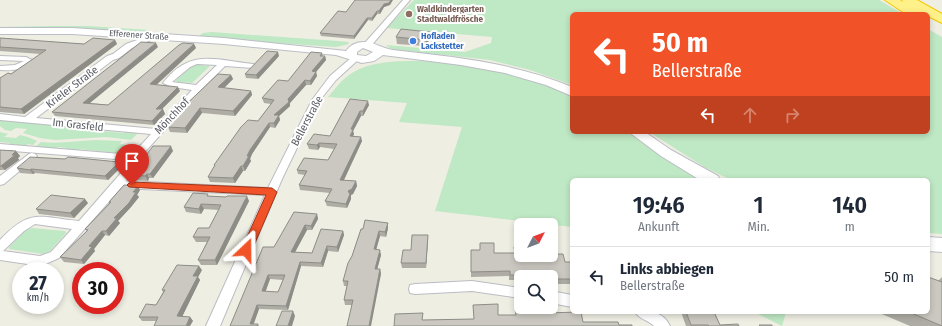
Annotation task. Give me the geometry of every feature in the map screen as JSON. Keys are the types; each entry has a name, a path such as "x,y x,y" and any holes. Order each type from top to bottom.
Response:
{"highway":[{"path":"891,0 912,12"},
{"path":"908,0 929,12"},
{"path":"930,12 942,19"},
{"path":"930,22 942,29"}],"street":[{"name":"Bellerstraße","path":"213,326 272,192 316,100 333,78 407,0"},
{"name":"Efferener Straße","path":"0,32 51,31 125,34 357,52"},
{"path":"125,34 129,46"},
{"name":"Krieler Straße","path":"32,120 116,60 116,56 129,46 154,37"},
{"path":"377,53 374,47 357,52 363,60 377,53 465,61 519,72 570,91"},
{"path":"0,58 4,57 30,61 18,68 6,78"},
{"name":"Mönchhof","path":"198,88 167,83 188,63 197,60 252,66"},
{"name":"Mönchhof","path":"0,255 41,261 55,255 133,166 133,160 157,132 223,63"},
{"path":"0,68 18,68"},
{"name":"Im Grasfeld","path":"0,117 157,132"},
{"path":"639,134 666,154 708,178"},
{"path":"0,147 133,160"},
{"path":"0,181 38,151"},
{"path":"117,184 272,192"},
{"path":"0,247 24,224 34,220 81,226"},
{"path":"930,244 942,245"},
{"path":"415,289 472,286 514,292"},
{"path":"558,298 570,301"},
{"path":"646,314 655,318 664,326"}],"green space":[{"path":"414,0 879,0 900,12 570,12 570,84 530,70 490,60 391,49 386,45 465,52 491,43 492,37 386,28"},
{"path":"88,26 149,30 145,33 0,30 0,27"},
{"path":"930,30 942,37 942,234 930,233 930,178 727,178 706,168 652,134 930,134"},
{"path":"212,32 338,41 348,42 349,44 336,47 204,38 199,36 203,33"},
{"path":"418,61 458,64 497,71 535,82 570,96 570,134 630,134 657,153 700,178 570,178 570,227 558,225 558,218 514,218 514,220 435,211 462,127 399,122 407,103 328,97 345,78 352,73 367,66 384,62"},
{"path":"193,64 210,66 192,83 177,82 176,80"},
{"path":"0,120 123,133 138,133 131,140 106,137 55,140 40,138 23,133 27,129 16,128 11,131 5,130 0,126"},
{"path":"0,132 8,134 4,137 16,138 20,135 37,141 33,145 8,145 10,143 0,142"},
{"path":"95,140 122,141 120,144 137,146 132,150 135,151 125,155 104,154 106,152 80,149 78,151 63,150 66,148 58,147 54,150 35,147 41,142 61,143"},
{"path":"32,228 65,231 66,233 50,251 43,254 9,249 9,247 26,230"},
{"path":"758,314 785,314 782,326"}],"building":[{"path":"355,0 391,0 389,3 384,4 372,18 367,18 354,36 320,33 338,11 346,12"},
{"path":"401,29 430,32 426,40 396,37"},
{"path":"0,38 84,44 93,38 115,40 21,109 0,107 0,78 8,73 11,74 46,50 0,47"},
{"path":"141,42 156,43 83,103 108,105 179,45 183,43 194,44 150,84 178,87 156,109 163,109 152,121 52,112"},
{"path":"267,51 278,52 256,75 245,74"},
{"path":"311,52 322,53 320,56 325,56 312,71 316,72 310,81 305,80 288,99 289,102 274,115 279,115 274,123 269,123 250,150 247,156 249,156 243,166 241,166 233,178 208,177 214,165 241,127 248,120 258,121 274,100 262,98 278,80 288,81"},
{"path":"218,74 231,75 218,87 251,91 233,111 200,108 185,128 168,127 180,113 177,113"},
{"path":"350,99 368,101 363,111 360,111 351,129 353,130 350,136 361,137 340,180 356,181 352,189 348,191 350,194 346,204 325,201 332,189 299,185 307,171 297,170 304,158 328,160 337,144 307,144 314,134 330,136"},
{"path":"153,146 171,146 150,174 145,176 131,175"},
{"path":"0,150 16,151 12,155 15,155 1,166 0,166"},
{"path":"30,157 65,159 68,157 119,162 105,176 17,168"},
{"path":"124,185 138,186 133,192 136,192 129,203 114,218 117,218 106,231 102,231 89,246 92,247 81,260 60,257 88,230 85,229 111,202 109,202"},
{"path":"193,193 208,194 207,196 247,196 215,260 198,260 210,237 193,237 198,228 209,228 221,205 201,204 199,209 184,207"},
{"path":"51,195 85,199 70,213 36,209"},
{"path":"294,212 317,214 311,226 305,225 291,252 312,253 321,229 343,231 337,247 327,246 321,263 300,262 286,306 257,305 250,324 258,324 257,326 230,326 263,247 274,247","holes":["268,275 285,275 278,292 262,291"]},
{"path":"365,220 388,223 385,232 379,231 374,249 380,250 375,269 380,269 369,326 347,326 353,300 344,300 348,281 343,281 348,263 352,256 361,229 363,229"},
{"path":"412,235 428,235 426,263 401,263 403,250 411,250"},
{"path":"480,243 494,243 494,253 514,253 514,262 558,262 558,254 563,254 565,262 570,262 570,279 558,279 558,270 514,270 514,275 510,275 510,271 471,272 471,250 480,250"},
{"path":"177,265 199,266 193,276 198,276 177,316 190,317 186,326 154,326 158,317 139,317 146,304 156,305 165,290 162,290"},
{"path":"930,278 942,282 942,326 914,314 930,314"},
{"path":"498,304 498,315 558,314 558,313 570,312 570,314 581,314 583,322 618,322 619,325 632,326 394,326 395,314 423,313 422,320 474,319 473,305"},
{"path":"282,311 293,311 288,326 276,326"},
{"path":"687,314 715,314 720,325 738,324 739,326 709,326 691,325"},
{"path":"759,325 772,325 772,326 760,326"}],"place":[{"name":"Waldkindergarten Stadtwaldfrösche","path":"409,14"},
{"name":"Hofladen Lackstetter","path":"413,41"}],"route":[{"path":"132,185 272,192 246,250"}]}
